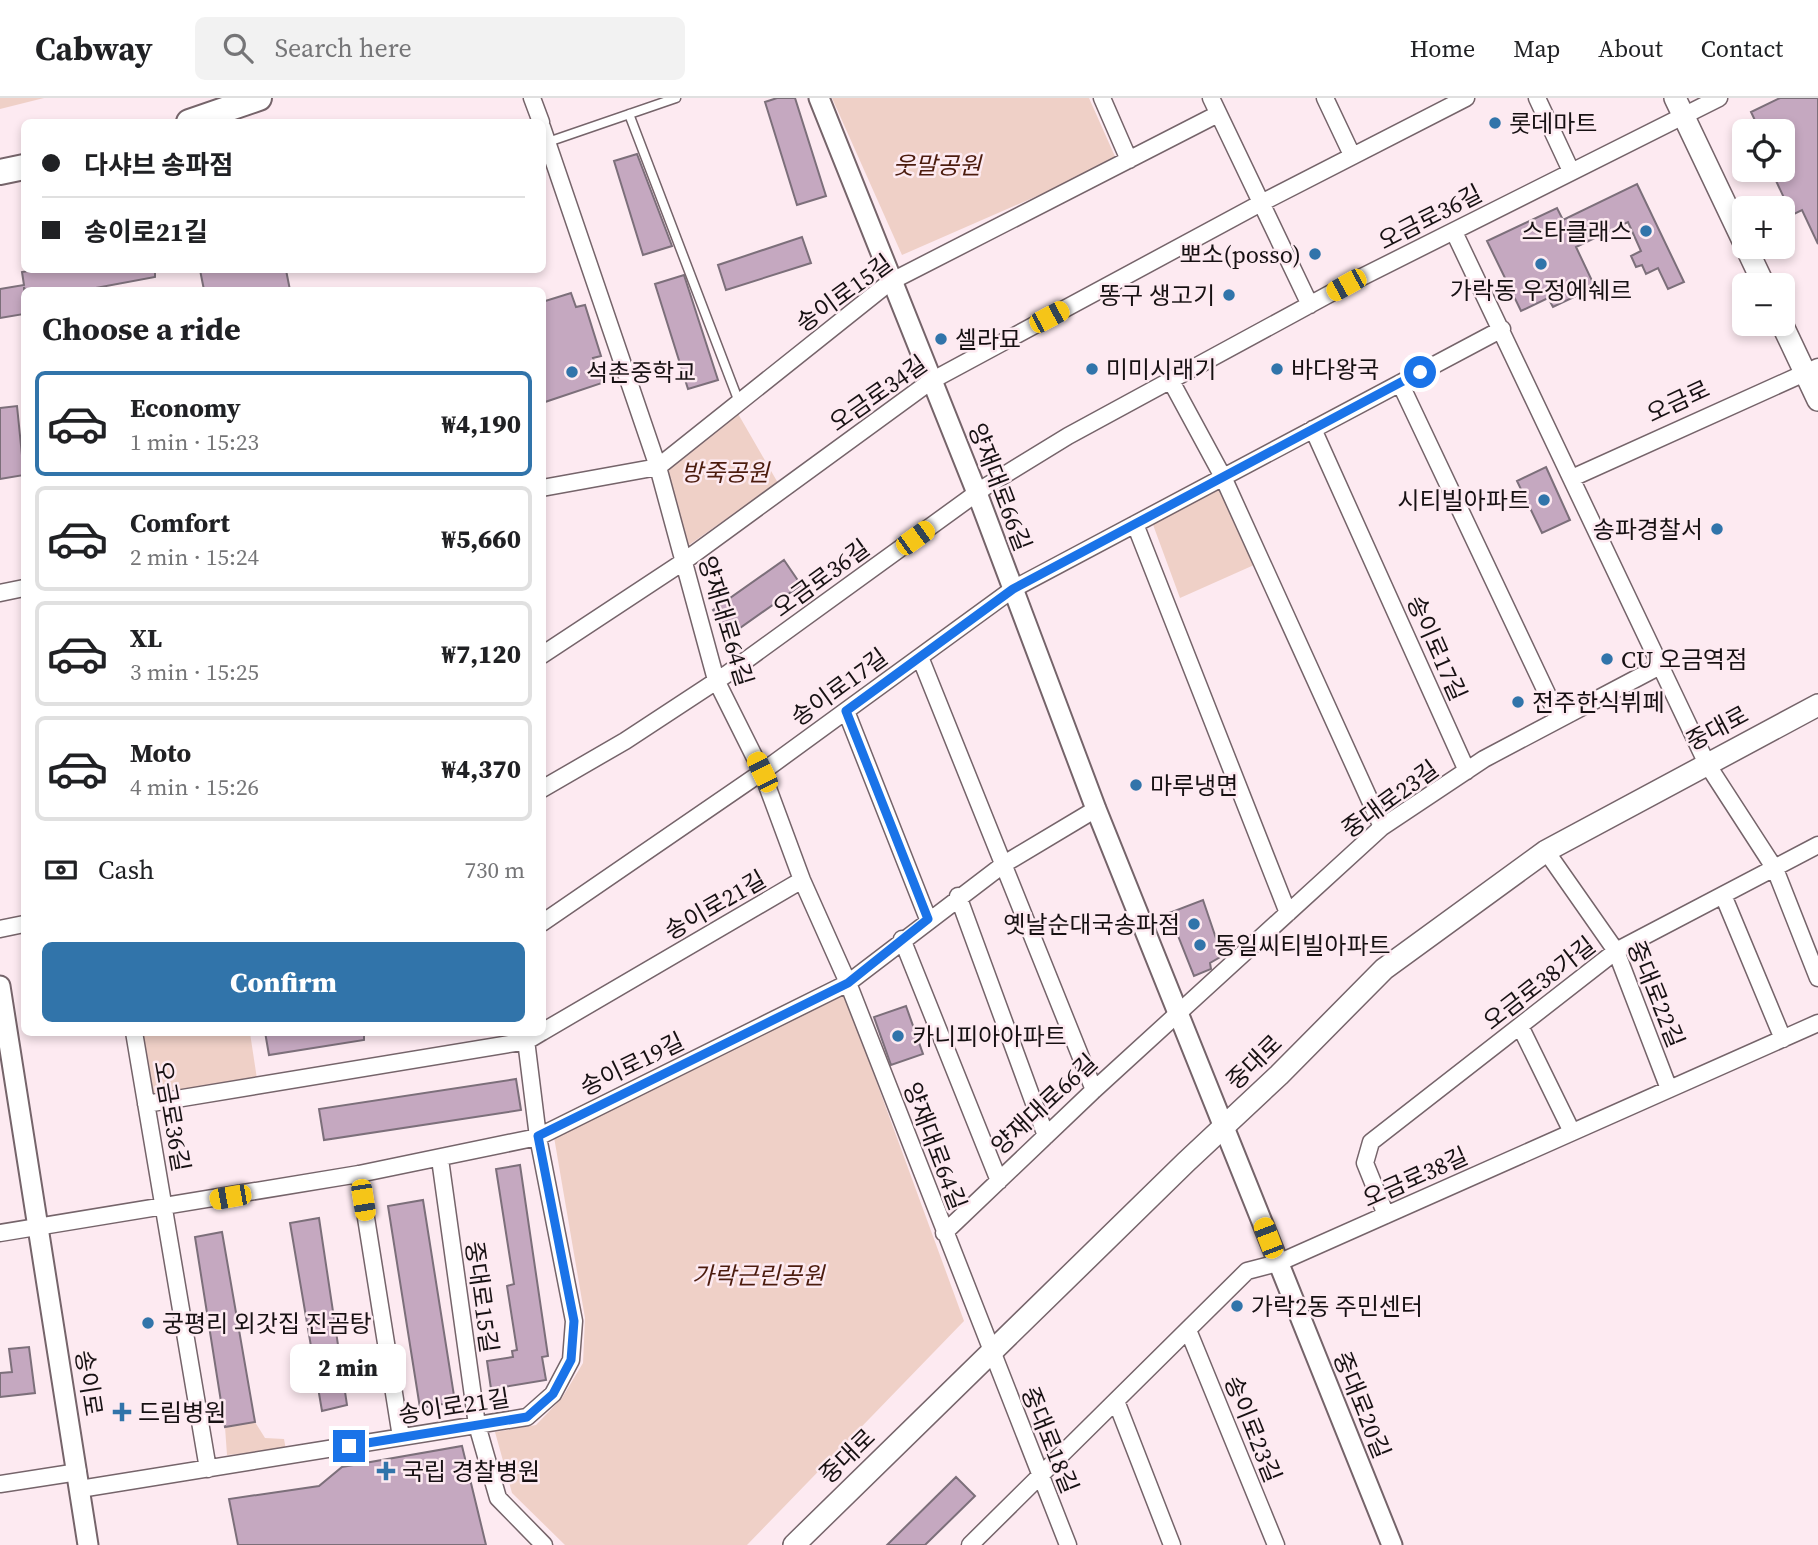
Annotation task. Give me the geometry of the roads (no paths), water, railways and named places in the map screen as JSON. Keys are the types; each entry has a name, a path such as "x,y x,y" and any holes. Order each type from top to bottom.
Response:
{"main road":[{"path":"198,119 259,98"},
{"path":"1675,98 1732,218"},
{"path":"0,172 21,168"},
{"path":"1790,336 1812,369 1818,400"},
{"name":"중대로","path":"794,1545 1186,1162 1226,1127 1384,969 1546,851 1818,705"}],"street":[{"name":"양재대로64길","path":"533,98 540,119"},
{"name":"양재대로66길","path":"819,98 890,282 977,493 1096,809 1226,1127"},
{"path":"1102,98 1129,160"},
{"path":"1211,98 1310,304"},
{"path":"1325,98 1352,155"},
{"name":"오금로34길","path":"546,652 683,562 931,381 1352,155 1437,104 1466,98"},
{"path":"1536,98 1571,171"},
{"name":"오금로36길","path":"546,787 625,741 716,680 977,493 1068,436 1310,304 1571,171 1685,118 1719,98"},
{"name":"송이로15길","path":"546,487 657,467 890,282 1218,114"},
{"name":"양재대로64길","path":"546,136 657,467 716,680 762,772 803,880 848,983 990,1352"},
{"path":"1454,232 1707,764 1775,869 1818,978"},
{"name":"송이로17길","path":"546,920 762,772 1013,589 1502,329"},
{"name":"오금로","path":"1572,478 1812,369"},
{"path":"1171,381 1223,477 1382,827"},
{"path":"1400,383 1559,719"},
{"name":"송이로17길","path":"1313,429 1467,771"},
{"path":"1135,524 1288,913"},
{"path":"0,593 21,589"},
{"path":"920,657 1094,1090"},
{"name":"중대로23길","path":"1179,1013 1382,827 1467,771 1660,666"},
{"path":"846,711 928,919"},
{"name":"송이로19길","path":"40,1228 359,1174 440,1159 538,1136 848,983 958,896 1004,864 1096,809"},
{"name":"오금로38가길","path":"1386,1214 1365,1163 1371,1142 1616,951 1818,845"},
{"name":"중대로22길","path":"1546,851 1616,951 1669,1089"},
{"name":"송이로21길","path":"546,1030 803,880"},
{"path":"1724,895 1783,1039"},
{"path":"958,896 1046,1136"},
{"path":"0,929 21,924"},
{"path":"902,939 999,1181"},
{"name":"송이로","path":"0,986 89,1545"},
{"name":"양재대로66길","path":"944,1233 1179,1013"},
{"name":"오금로38길","path":"1278,1263 1818,1024"},
{"path":"1520,1027 1572,1132"},
{"name":"오금로36길","path":"135,1036 164,1208"},
{"name":"송이로21길","path":"0,1484 79,1481 208,1469 527,1417 553,1394 571,1360 574,1321 538,1136 526,1037 146,1104"},
{"name":"중대로20길","path":"1226,1127 1392,1545"},
{"name":"중대로15길","path":"440,1159 477,1425 498,1498 544,1545"},
{"path":"359,1174 401,1437"},
{"path":"164,1208 208,1469"},
{"path":"0,1233 40,1228"},
{"path":"970,1545 1247,1271 1278,1263"},
{"name":"송이로23길","path":"1188,1330 1276,1545"},
{"name":"중대로18길","path":"990,1352 1068,1545"},
{"path":"1116,1401 1172,1545"}],"lane":[{"path":"548,142 676,98"},
{"path":"629,114 739,402"}],"place":[{"name":"롯데마트","path":"1495,123"},
{"name":"스타클래스","path":"1646,231"},
{"name":"뽀소(posso)","path":"1315,254"},
{"name":"가락동 우정에쉐르","path":"1541,264"},
{"name":"똥구 생고기","path":"1229,295"},
{"name":"셀라묘","path":"941,339"},
{"name":"미미시래기","path":"1092,369"},
{"name":"바다왕국","path":"1277,369"},
{"name":"석촌중학교","path":"572,372"},
{"name":"시티빌아파트","path":"1544,500"},
{"name":"송파경찰서","path":"1717,529"},
{"name":"CU 오금역점","path":"1607,659"},
{"name":"전주한식뷔페","path":"1518,702"},
{"name":"마루냉면","path":"1136,785"},
{"name":"옛날순대국송파점","path":"1194,924"},
{"name":"동일씨티빌아파트","path":"1200,945"},
{"name":"카니피아아파트","path":"898,1036"},
{"name":"가락2동 주민센터","path":"1237,1306"},
{"name":"궁평리 외갓집 진곰탕","path":"148,1323"},
{"name":"드림병원","path":"122,1412"},
{"name":"국립 경찰병원","path":"386,1471"}],"park label":[{"name":"웃말공원","path":"937,165"},
{"name":"방죽공원","path":"725,472"},
{"name":"가락근린공원","path":"758,1275"}]}
